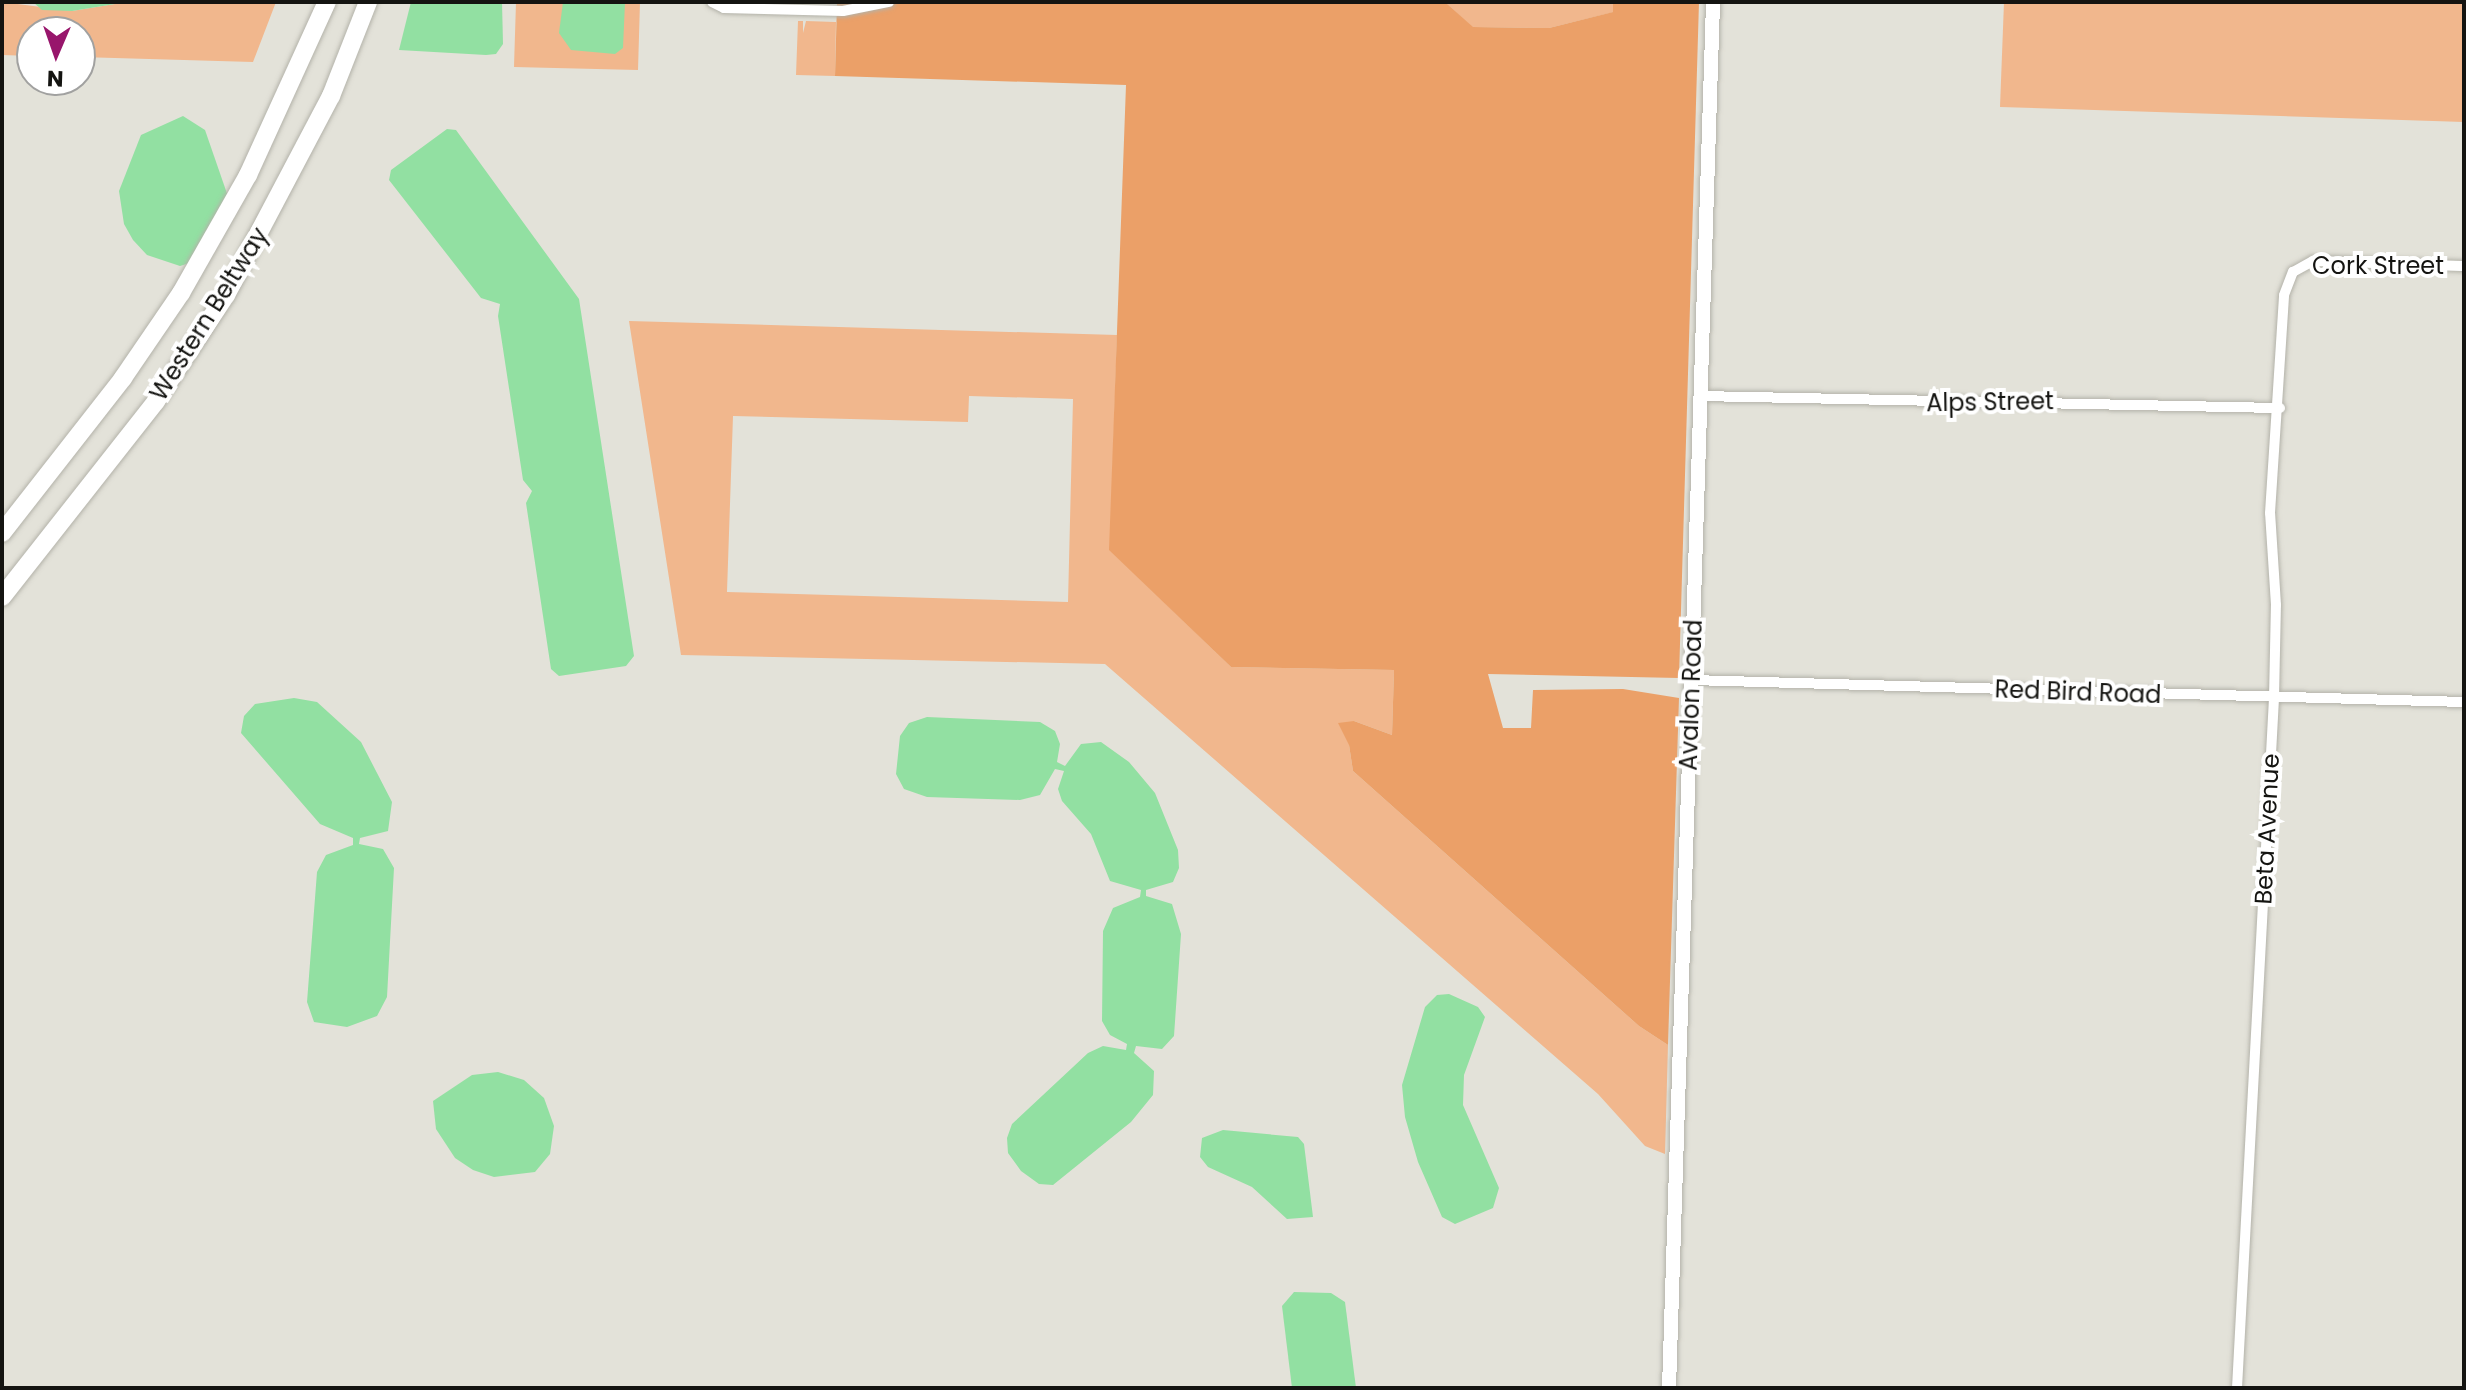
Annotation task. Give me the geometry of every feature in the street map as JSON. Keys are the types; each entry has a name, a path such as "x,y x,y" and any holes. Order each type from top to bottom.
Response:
{"highway":[{"name":"Western Beltway","path":"2,533 123,378 181,293 248,175 327,2"},
{"name":"Western Beltway","path":"2,597 156,401 226,295 331,96 368,2"}],"main road":[{"name":"Avalon Road","path":"1669,1388 1713,2"}],"street":[{"path":"712,2 724,8 843,11 889,2"},
{"name":"Cork Street","path":"2293,272 2313,261 2464,266"},
{"name":"Beta Avenue","path":"2237,1388 2274,698 2276,605 2270,513 2280,408 2284,295 2293,272"},
{"name":"Alps Street","path":"1700,396 2280,408"},
{"name":"Red Bird Road","path":"1691,680 2464,702"}],"shaded area":[{"path":"2,2 72,11 127,2 276,2 253,62 96,57 96,16 16,16 16,55 2,55"},
{"path":"33,2 127,2 72,11 42,10"},
{"path":"411,2 502,2 503,44 496,54 486,55 399,50"},
{"path":"516,2 640,2 638,70 514,67"},
{"path":"563,2 625,2 623,48 615,54 571,50 559,33"},
{"path":"837,2 1445,2 1473,27 1549,28 1613,12 1613,2 1699,2 1679,678 1488,674 1503,728 1531,728 1533,690 1623,689 1679,698 1668,1045 1639,1026 1353,771 1349,745 1338,723 1354,721 1392,735 1394,670 1231,667 1109,550 1126,85 835,76"},
{"path":"1445,2 1613,2 1614,12 1549,28 1472,27"},
{"path":"2004,2 2464,2 2464,122 2000,107"},
{"path":"798,21 803,21 803,33 806,21 836,22 835,76 796,75"},
{"path":"183,116 205,130 232,208 196,261 180,266 147,255 133,240 124,224 119,191 141,135"},
{"path":"447,129 456,130 579,299 634,656 626,666 559,676 551,669 526,503 532,491 523,480 498,316 500,304 481,298 389,180 391,170"},
{"path":"629,321 1117,335 1110,550 1231,667 1394,670 1392,735 1354,721 1349,745 1353,771 1639,1026 1668,1045 1665,1154 1645,1146 1598,1094 1105,664 681,655","holes":["969,396 1073,399 1068,602 727,592 733,416 968,422"]},
{"path":"294,698 317,702 361,742 392,802 388,831 360,838 359,844 383,849 394,868 387,997 377,1016 347,1027 314,1022 307,1002 317,872 326,855 353,845 353,838 320,824 241,733 244,716 255,704"},
{"path":"927,717 1040,722 1055,731 1060,744 1057,762 1065,766 1081,744 1101,742 1129,762 1155,793 1178,850 1179,868 1173,882 1146,890 1146,896 1172,904 1181,934 1174,1036 1162,1049 1136,1046 1134,1053 1154,1071 1153,1095 1131,1122 1053,1185 1039,1184 1021,1171 1008,1153 1007,1138 1012,1124 1088,1053 1103,1046 1126,1050 1127,1044 1110,1035 1102,1021 1103,931 1113,908 1140,897 1141,890 1110,881 1091,834 1062,801 1058,789 1064,771 1055,769 1040,795 1020,800 927,797 904,789 896,774 900,736 909,723"},
{"path":"1449,994 1478,1007 1485,1017 1464,1075 1463,1105 1499,1188 1493,1208 1455,1224 1442,1217 1418,1162 1405,1117 1402,1085 1425,1007 1437,995"},
{"path":"498,1072 524,1080 544,1098 554,1126 550,1154 535,1172 494,1177 473,1170 455,1158 436,1129 433,1101 472,1075"},
{"path":"1223,1130 1298,1137 1304,1144 1313,1217 1287,1219 1252,1187 1208,1167 1200,1157 1202,1138"},
{"path":"1294,1292 1331,1293 1345,1302 1356,1388 1292,1388 1282,1306"}]}
